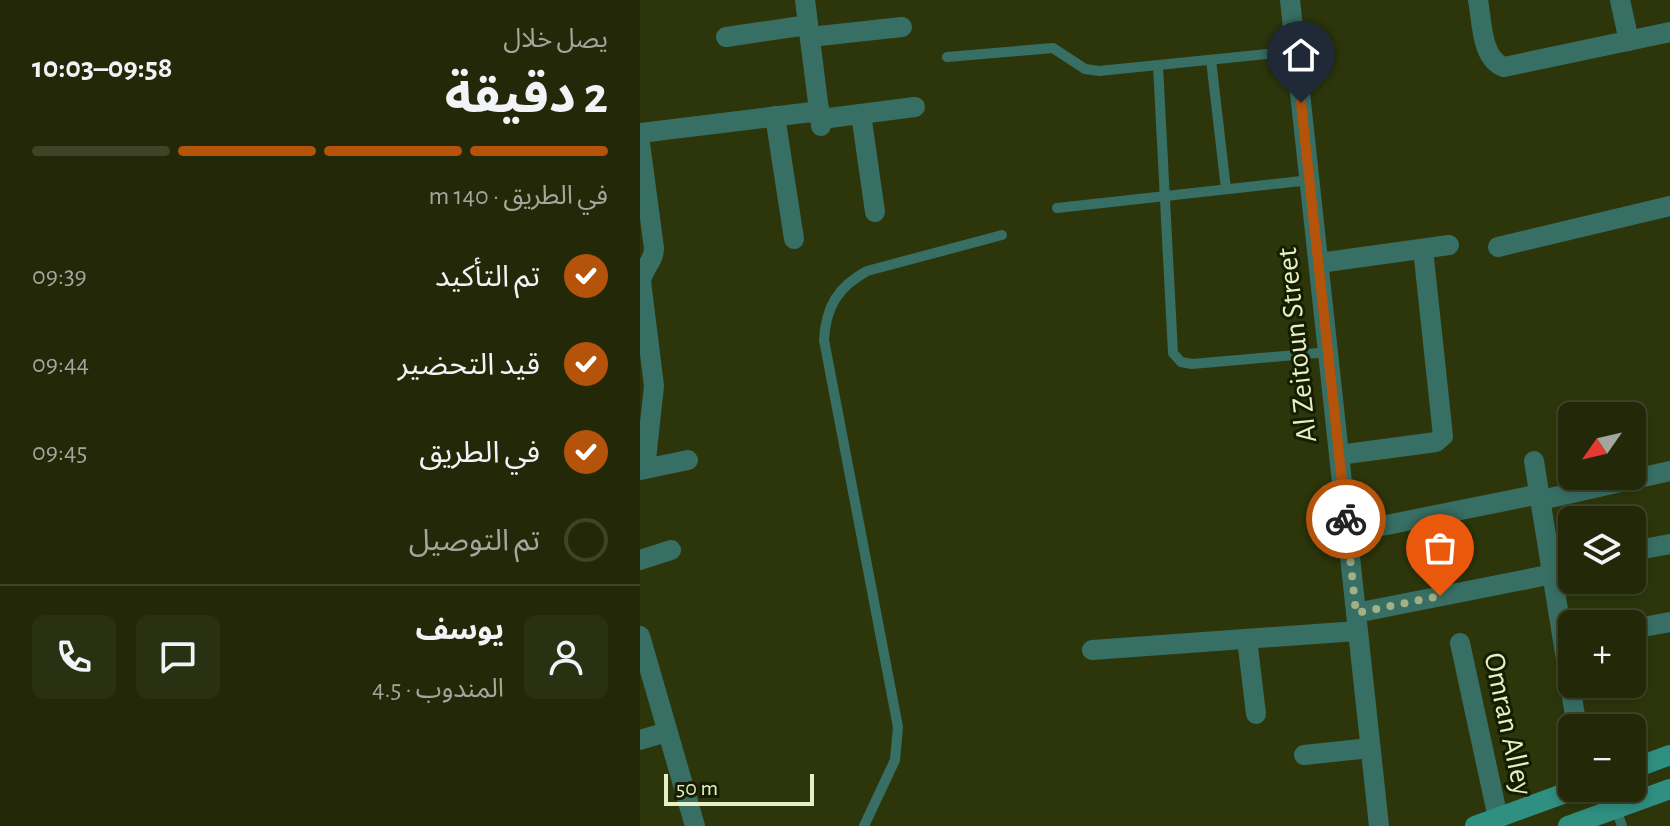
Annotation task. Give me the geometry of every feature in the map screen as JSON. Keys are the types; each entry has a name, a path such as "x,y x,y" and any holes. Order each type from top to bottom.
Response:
{"main road":[{"path":"1646,764 1670,755"},
{"path":"1568,826 1619,817 1670,789"},
{"path":"1475,826 1558,796"}],"street":[{"path":"805,0 820,119"},
{"name":"Al Zeitoun Street","path":"1290,0 1379,826"},
{"path":"1478,0 1488,52 1497,64 1504,67 1670,32"},
{"path":"1620,0 1629,41"},
{"path":"726,37 902,27"},
{"path":"640,133 775,116 820,119 915,107"},
{"path":"861,114 875,212"},
{"path":"775,116 794,239"},
{"path":"640,143 645,214 654,248 654,257 643,270 641,281 647,394 643,470 688,460"},
{"path":"1498,247 1670,206"},
{"path":"1319,263 1449,245"},
{"path":"1339,455 1436,442 1443,436 1423,249"},
{"path":"1534,461 1558,564"},
{"path":"1347,533 1670,471"},
{"path":"1646,548 1670,544"},
{"path":"640,560 671,550"},
{"path":"1092,650 1247,639 1356,622 1558,568"},
{"path":"1646,626 1670,622"},
{"path":"1247,639 1256,714"},
{"path":"641,642 695,826"},
{"name":"Omran Alley","path":"1460,643 1498,818"},
{"path":"640,740 667,732"},
{"path":"1304,755 1370,748"}],"lane":[{"path":"947,57 1053,48 1085,69 1099,71 1296,51"},
{"path":"1211,60 1226,189"},
{"path":"1158,66 1173,353 1181,362 1192,364 1329,352"},
{"path":"1057,208 1310,180"},
{"path":"864,826 895,760 898,727 824,340 825,318 841,290 867,271 1002,235"}],"way so far":[{"path":"1346,519 1356,613 1440,596"}],"route":[{"path":"1301,103 1346,519"}]}
